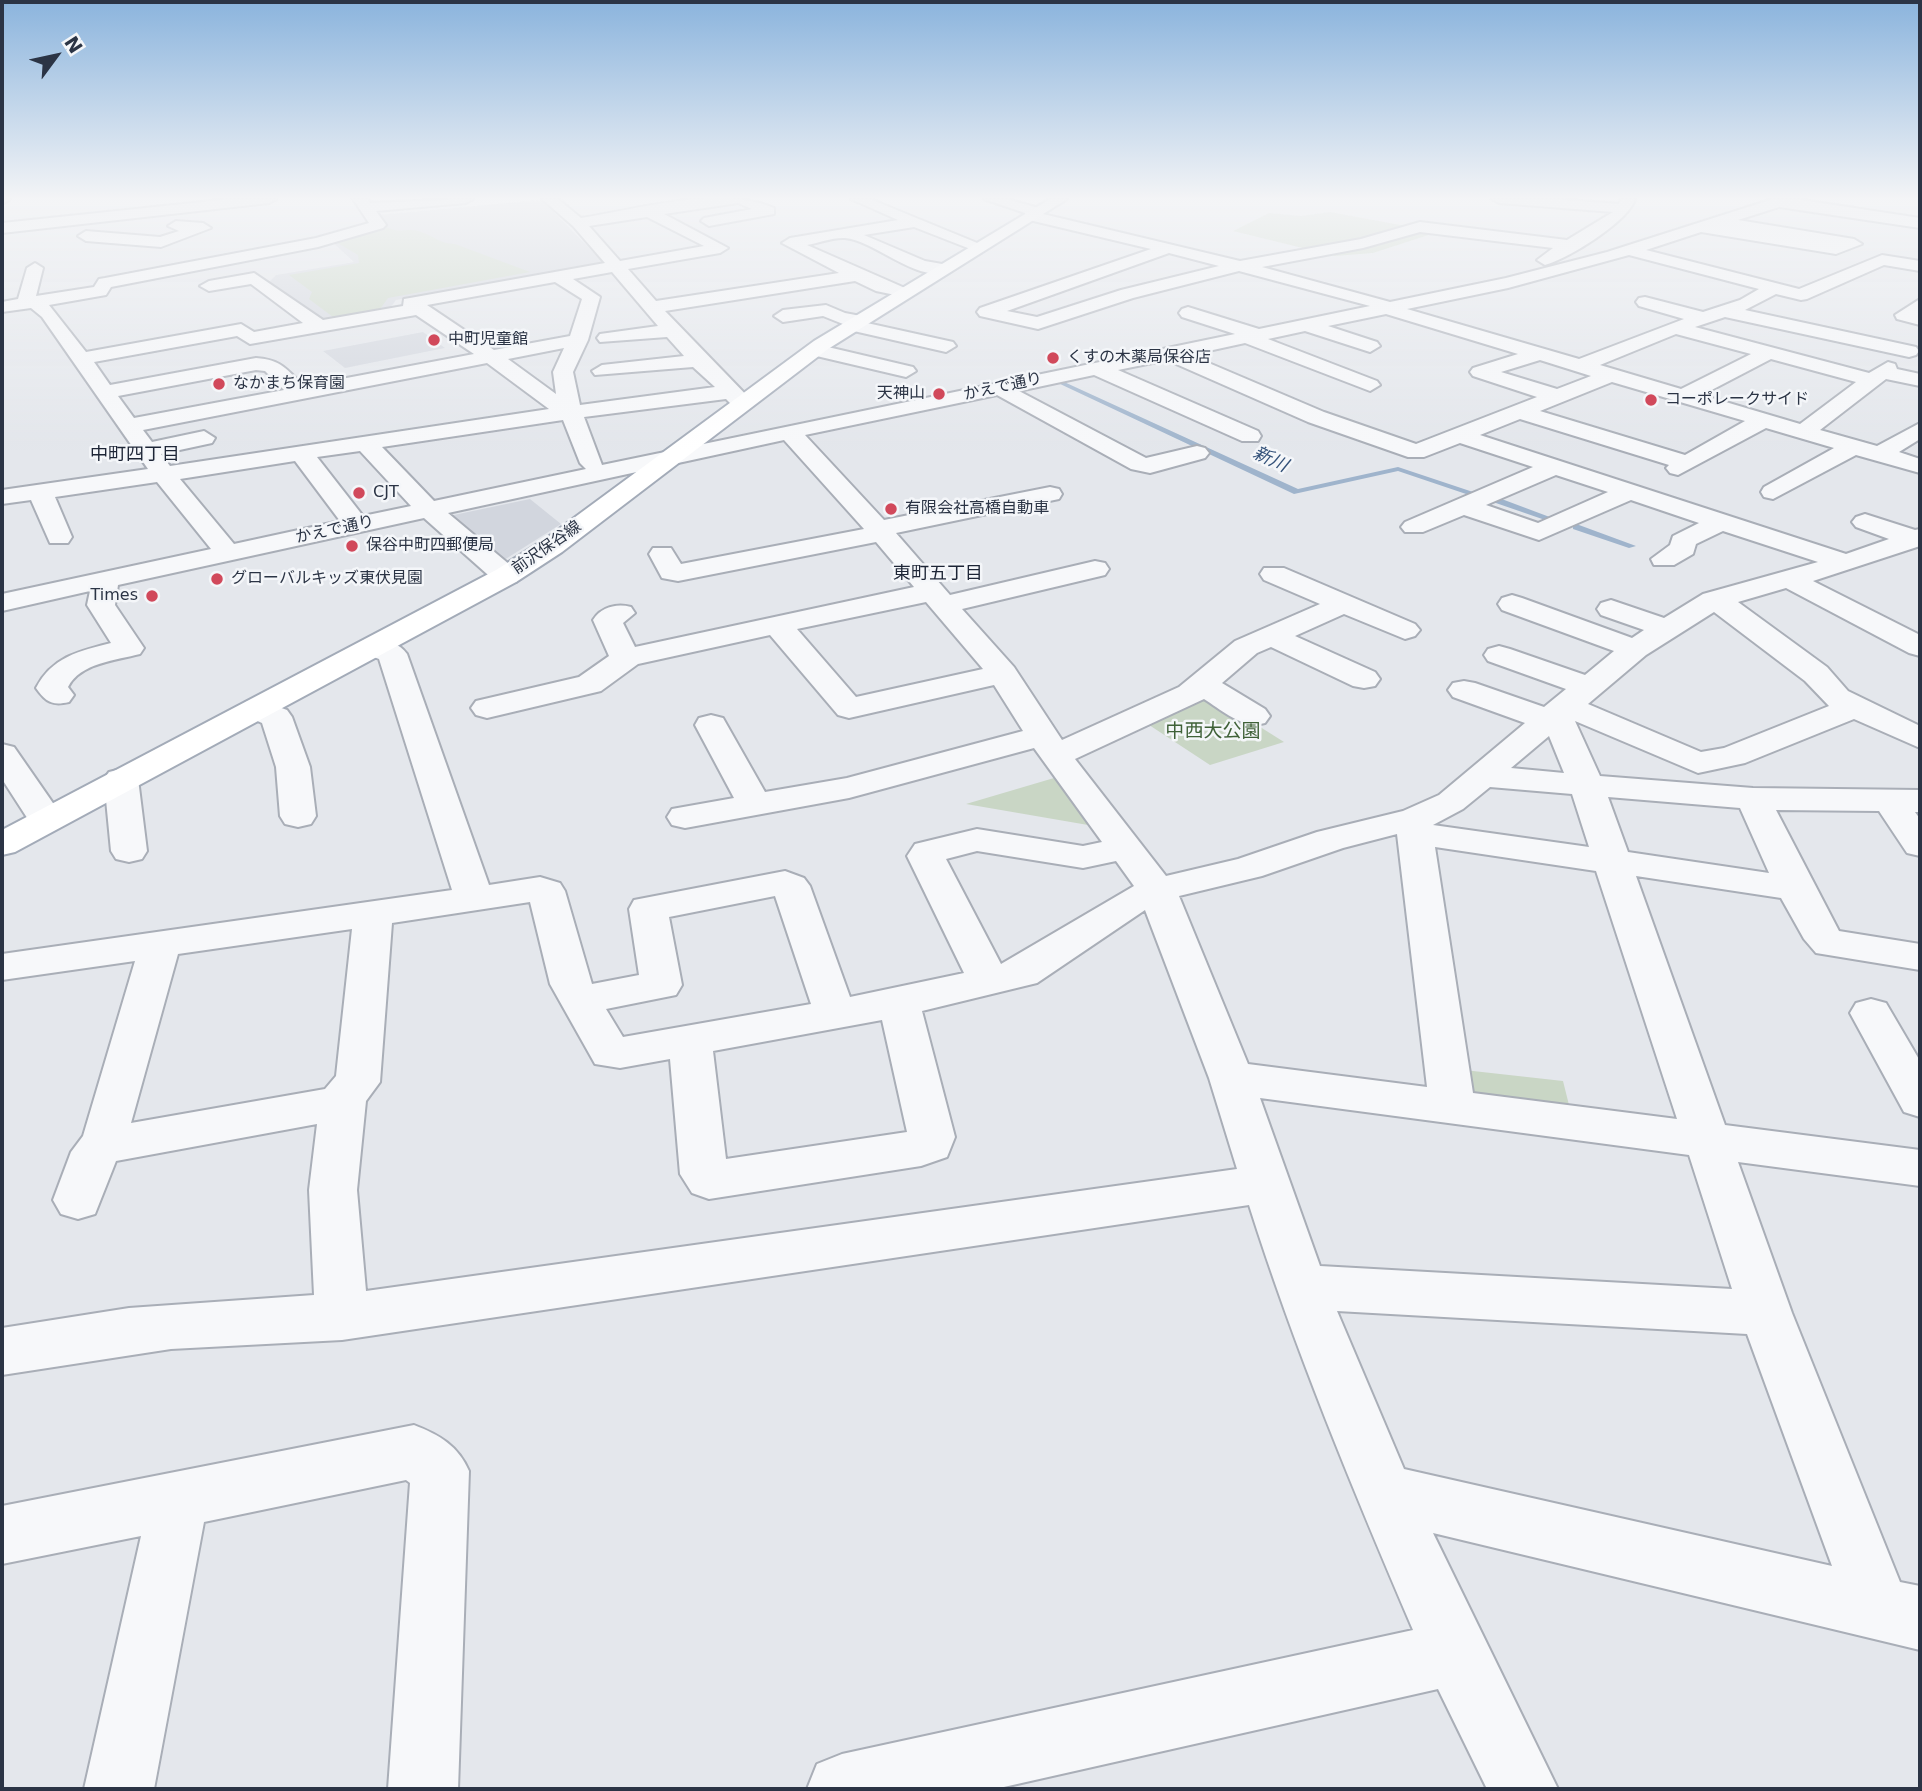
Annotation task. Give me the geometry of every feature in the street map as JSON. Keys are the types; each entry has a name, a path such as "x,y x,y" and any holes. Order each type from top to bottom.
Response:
{"main road":[{"path":"704,431 736,399 920,283"},
{"name":"前沢保谷線","path":"2,844 506,576 553,546 629,488 677,462"}],"street":[{"path":"31,283 26,300 45,311 163,475 229,553"},
{"path":"2,322 45,311 100,291 105,283"},
{"path":"185,290 228,283"},
{"path":"260,283 319,326"},
{"path":"520,283 410,303 568,411"},
{"path":"567,283 590,297 578,340 563,373 568,411 592,463"},
{"path":"631,283 698,360 736,399"},
{"path":"653,307 809,283"},
{"path":"873,283 905,292"},
{"path":"1070,283 986,312 1038,323 1128,294 1174,283"},
{"path":"1304,283 1371,300 1386,307 1920,466"},
{"name":"かえで通り","path":"795,438 870,415 1506,283"},
{"path":"1754,283 1805,300 1839,283"},
{"path":"1583,365 1702,318 1718,304 1746,304 1774,288"},
{"path":"254,304 281,300"},
{"path":"2,307 45,311 116,301"},
{"path":"1645,302 1702,318"},
{"path":"1718,304 1915,347"},
{"path":"1920,304 1904,315 1920,319"},
{"path":"79,359 241,330 250,338 419,309"},
{"path":"906,371 824,344 778,312 826,310 856,323 946,346"},
{"path":"999,388 1139,464 1150,466 1250,436 1378,384 1188,313"},
{"path":"1305,325 1370,346"},
{"path":"1675,328 1878,376 1920,380"},
{"path":"607,338 674,330"},
{"path":"62,336 89,331"},
{"path":"459,336 485,331"},
{"path":"128,426 578,340"},
{"path":"1636,343 1676,354"},
{"path":"1803,432 1915,347"},
{"path":"1684,396 1770,352"},
{"path":"1169,353 1307,412 1416,452 1614,374"},
{"path":"1543,353 1480,373 1556,396"},
{"path":"602,371 698,360"},
{"path":"104,392 256,365 271,365 299,393"},
{"path":"1095,368 1142,386 1250,436"},
{"path":"487,380 515,374"},
{"path":"2,497 367,445 568,411 736,399"},
{"path":"1520,412 1683,465 1764,420"},
{"path":"465,428 478,450"},
{"path":"1880,454 1920,430"},
{"path":"677,462 704,431"},
{"path":"147,450 228,433"},
{"path":"1459,435 1846,563"},
{"path":"677,462 795,438"},
{"path":"677,462 795,438"},
{"path":"795,438 880,531 1003,674 1049,746 1157,890 1231,1078 1301,1287 1384,1493 1455,1653 1523,1789"},
{"path":"367,445 429,509 506,576"},
{"path":"1773,492 1853,447"},
{"path":"302,454 356,525"},
{"name":"かえで通り","path":"2,602 429,509 677,462"},
{"path":"390,469 415,464"},
{"path":"1414,527 1555,467"},
{"path":"40,492 58,537"},
{"path":"1463,506 1539,532 1629,492"},
{"path":"662,554 675,573 769,546 880,531 1050,494"},
{"path":"1664,559 1684,548 1682,542 1686,539 1720,522"},
{"path":"1865,522 1912,546"},
{"path":"1415,826 1451,802 1635,649 1713,600 1912,546"},
{"path":"487,708 590,684 625,658 778,626 1095,569"},
{"path":"1274,574 1405,630"},
{"path":"1789,579 1920,647"},
{"path":"58,695 52,688 53,682 70,666 129,648 101,605 105,589 102,580"},
{"path":"1713,600 1733,610 1816,674 1834,696 1920,738"},
{"path":"685,817 849,788 1049,746 1190,694 1246,647 1343,604"},
{"path":"1512,604 1635,649"},
{"path":"1611,609 1665,628"},
{"path":"621,613 607,620 625,658"},
{"path":"778,626 849,708 1003,674"},
{"path":"1270,636 1364,679"},
{"path":"374,646 392,654 474,898"},
{"path":"1499,655 1568,704 1698,762 1734,756 1855,707"},
{"path":"1202,684 1254,716"},
{"path":"1464,690 1568,704"},
{"path":"1568,704 1560,724 1586,787 1766,1313 1900,1614"},
{"path":"257,709 276,717 293,767 298,816"},
{"path":"711,725 754,803"},
{"path":"2,754 46,819"},
{"path":"1734,756 1771,799 1795,888 1824,939 1830,944 1920,957"},
{"path":"1481,776 1586,787 1771,799 1905,801 1920,845"},
{"path":"121,779 129,851"},
{"path":"1415,826 1452,1107"},
{"path":"2,967 540,888 547,891 571,984 611,1053 690,1042 899,1003 1022,973 1135,899 1157,890 1249,868 1329,840 1415,826 1610,861 1795,888"},
{"path":"989,981 926,856 928,852 978,840 1083,857 1127,848"},
{"path":"581,1000 661,985 648,909 785,883 791,886 835,1014"},
{"path":"342,1317 333,1190 345,1094 358,1082 373,911"},
{"path":"161,942 105,1134 108,1140 117,1143 343,1103"},
{"path":"690,1042 704,1174 709,1180 922,1148 930,1144 932,1136 899,1003"},
{"path":"1871,1013 1920,1100"},
{"path":"1231,1078 1920,1168"},
{"path":"78,1200 95,1152 108,1140"},
{"path":"2,1352 85,1335 216,1321 342,1317 1268,1183"},
{"path":"1301,1287 1766,1313"},
{"path":"2,1535 414,1452 440,1471 423,1789"},
{"path":"1384,1493 1900,1614"},
{"path":"119,1789 177,1501"},
{"path":"842,1789 1455,1653"}],"shaded area":[{"path":"270,283 501,283 396,300 388,311 325,322"},
{"name":"中町児童館","path":"423,332 445,348 345,368 323,351"},
{"path":"530,499 561,524 504,560 449,516"}],"green space":[{"path":"299,283 472,283 388,298 380,309 333,317 309,299 312,292"},
{"name":"中西大公園","path":"1203,691 1284,742 1210,765 1143,721"},
{"path":"1054,778 1088,825 966,804"},
{"path":"1464,1070 1563,1081 1570,1109 1479,1100 1468,1090"}],"waterway":[{"name":"新川","path":"1060,382 1297,492 1398,469 1475,494"},
{"name":"新川","path":"1496,500 1551,519"},
{"name":"新川","path":"1576,527 1632,546"}],"place":[{"name":"中町児童館","path":"434,340"},
{"name":"くすの木薬局保谷店","path":"1053,358"},
{"name":"なかまち保育園","path":"219,384"},
{"name":"天神山","path":"939,394"},
{"name":"コーポレークサイド","path":"1651,400"},
{"name":"CJT","path":"359,493"},
{"name":"有限会社高橋自動車","path":"891,509"},
{"name":"保谷中町四郵便局","path":"352,546"},
{"name":"グローバルキッズ東伏見園","path":"217,579"},
{"name":"Times","path":"152,596"}],"district":[{"name":"中町四丁目","path":"135,455"},
{"name":"東町五丁目","path":"938,574"}]}
